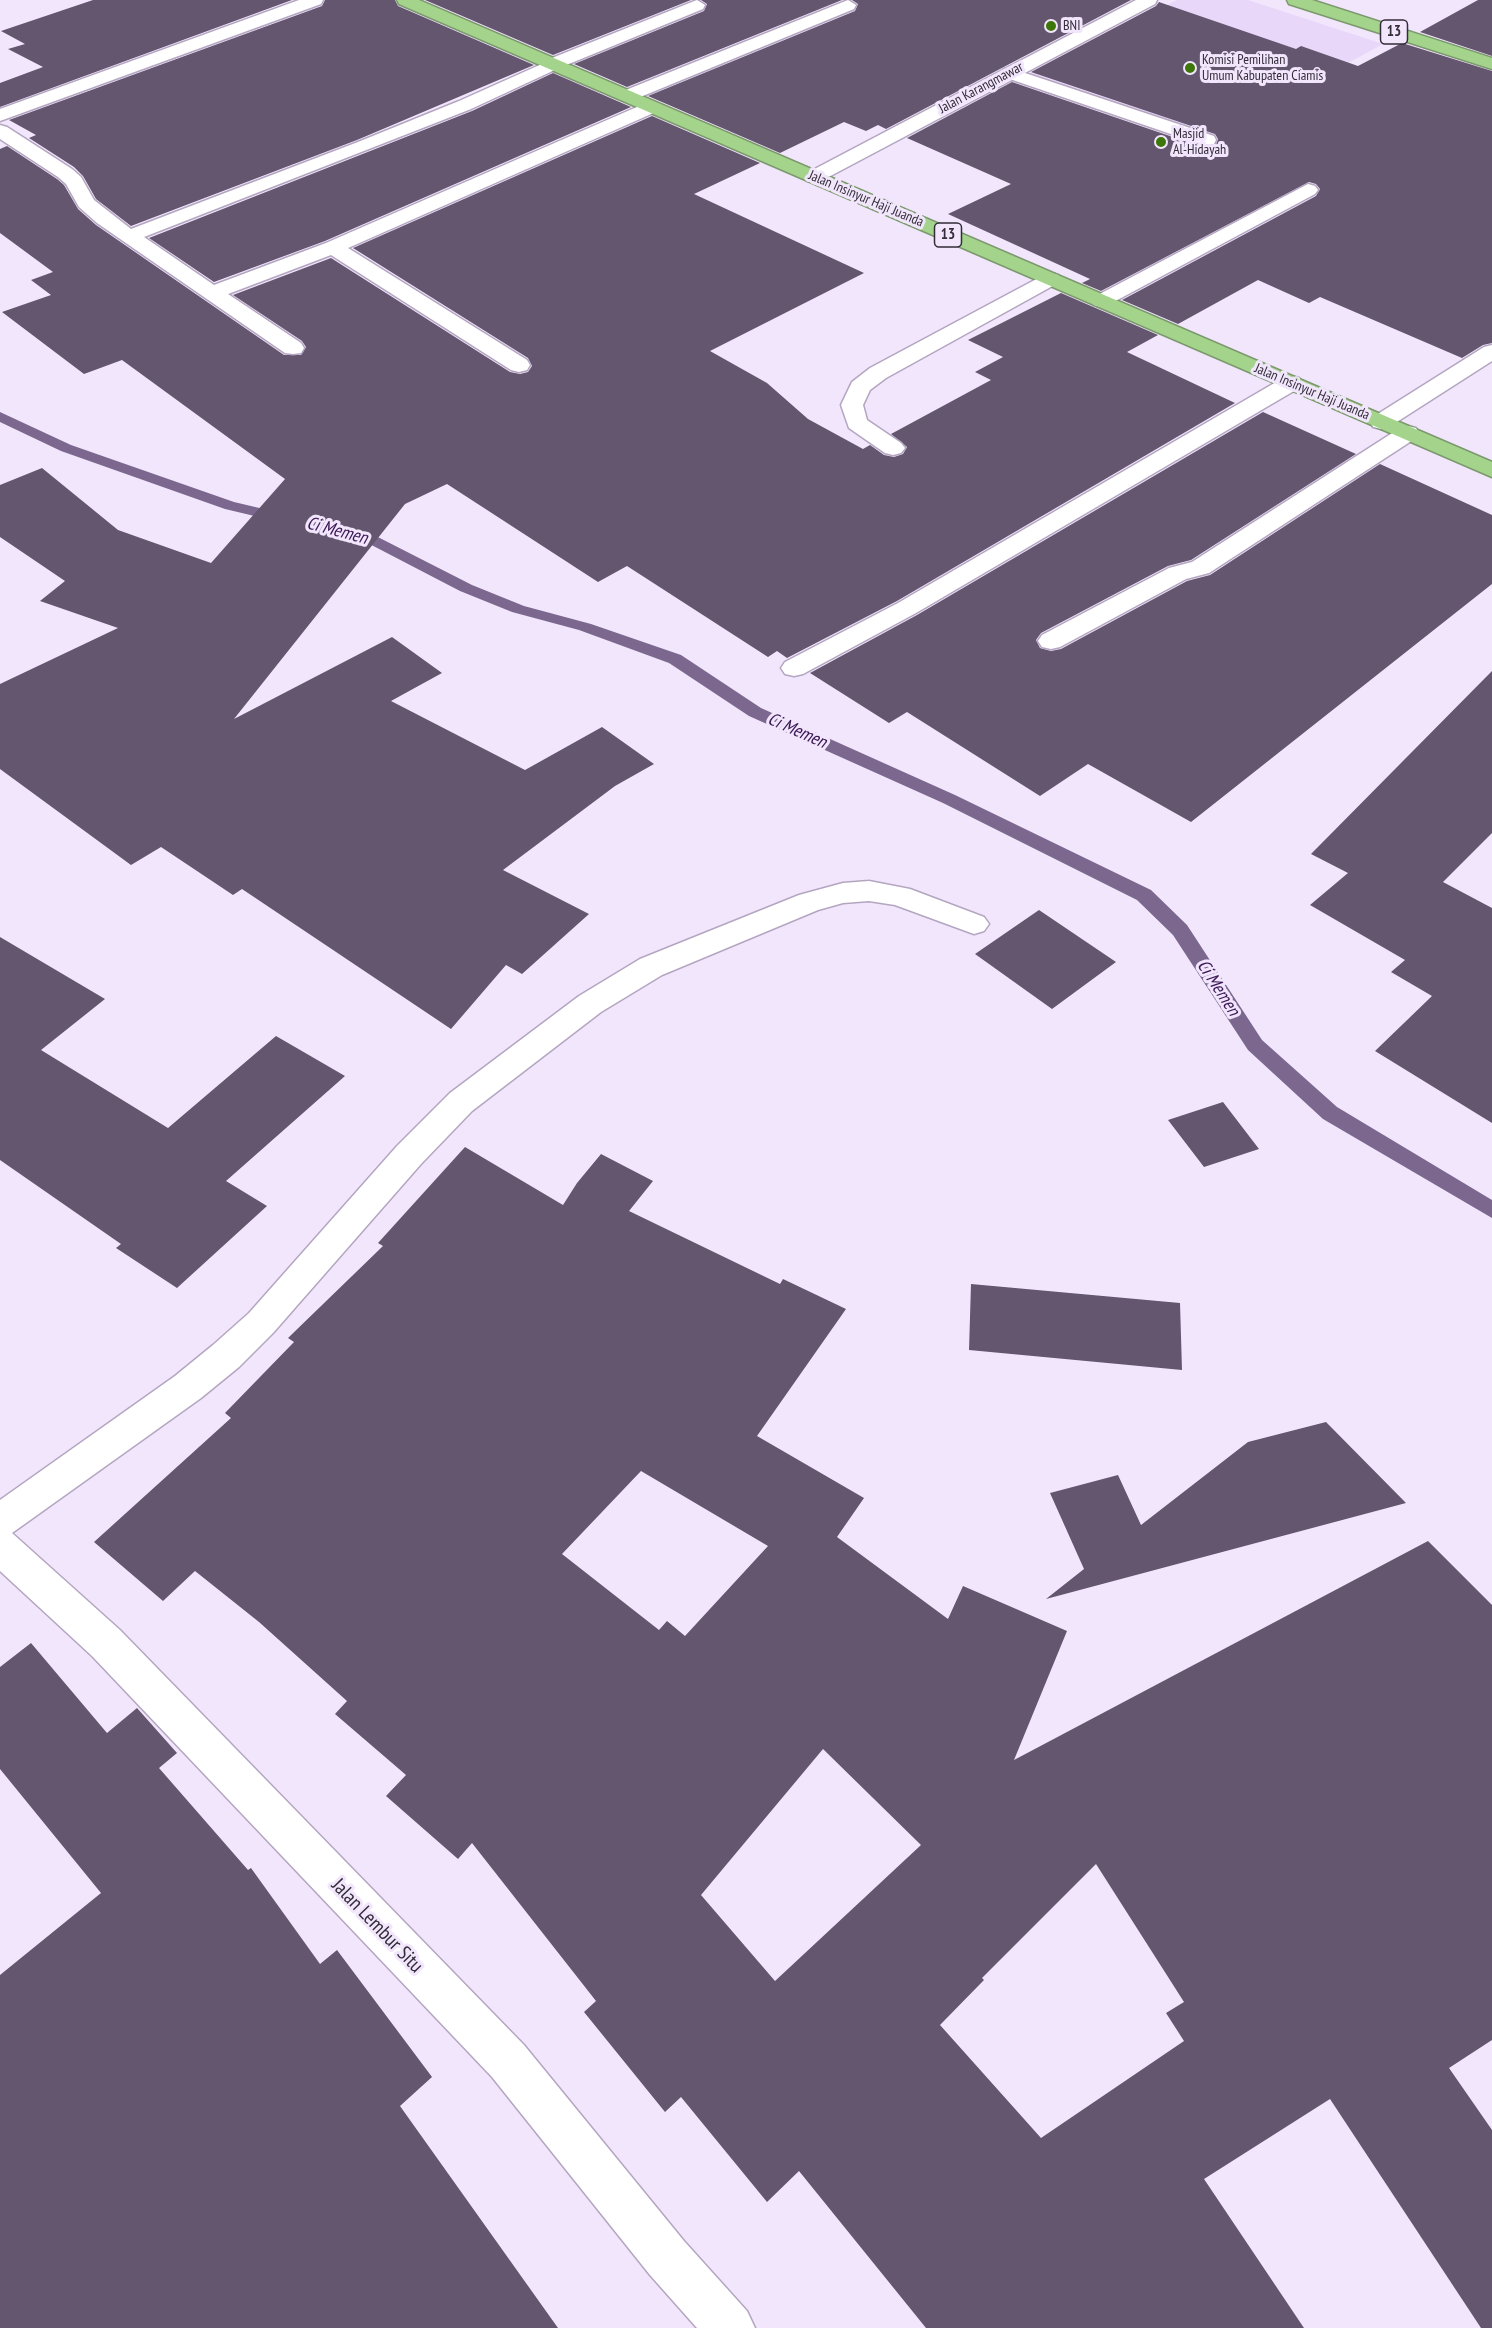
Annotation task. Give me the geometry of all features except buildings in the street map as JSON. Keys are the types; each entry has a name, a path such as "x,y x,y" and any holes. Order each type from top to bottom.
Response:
{"highway":[{"name":"Jalan Insinyur Haji Juanda","path":"405,0 1492,470"},
{"name":"13","path":"1295,0 1492,64"}],"street":[{"path":"0,115 315,0"},
{"name":"Jalan Karangmawar","path":"814,177 1149,0"},
{"path":"130,236 365,146 465,105 553,64 697,5"},
{"path":"627,96 848,5"},
{"path":"1010,73 1207,140"},
{"path":"211,293 333,247 652,107"},
{"path":"0,131 65,172 74,181 86,203 104,219 293,348"},
{"path":"1101,301 1308,190"},
{"path":"333,247 519,365"},
{"path":"893,448 858,423 852,405 860,387 878,373 1051,279"},
{"path":"1381,422 1492,352"},
{"path":"794,668 907,608 1291,383"},
{"path":"1052,641 1178,573 1200,567 1408,433"},
{"path":"0,1521 188,1387 226,1356 261,1323 444,1118 461,1102 590,1004 662,963 809,902 843,893 869,891 900,896 974,924"},
{"name":"Jalan Lembur Situ","path":"0,1546 106,1643 508,2061 667,2258 730,2328"}],"shaded area":[{"name":"Komisi Pemilihan Umum Kabupaten Ciamis","path":"1177,0 1248,0 1383,44 1211,137 1031,74"}],"waterway":[{"name":"Ci Memen","path":"0,416 66,448 230,506 284,518"},
{"name":"Ci Memen","path":"350,532 363,535 466,588 518,609 585,627 675,659 755,712 949,799 1144,895 1180,930 1255,1045 1330,1113 1492,1210"}],"place":[{"name":"BNI","path":"1051,26"},
{"name":"Komisi Pemilihan Umum Kabupaten Ciamis","path":"1190,68"},
{"name":"Masjid Al-Hidayah","path":"1161,142"}]}
